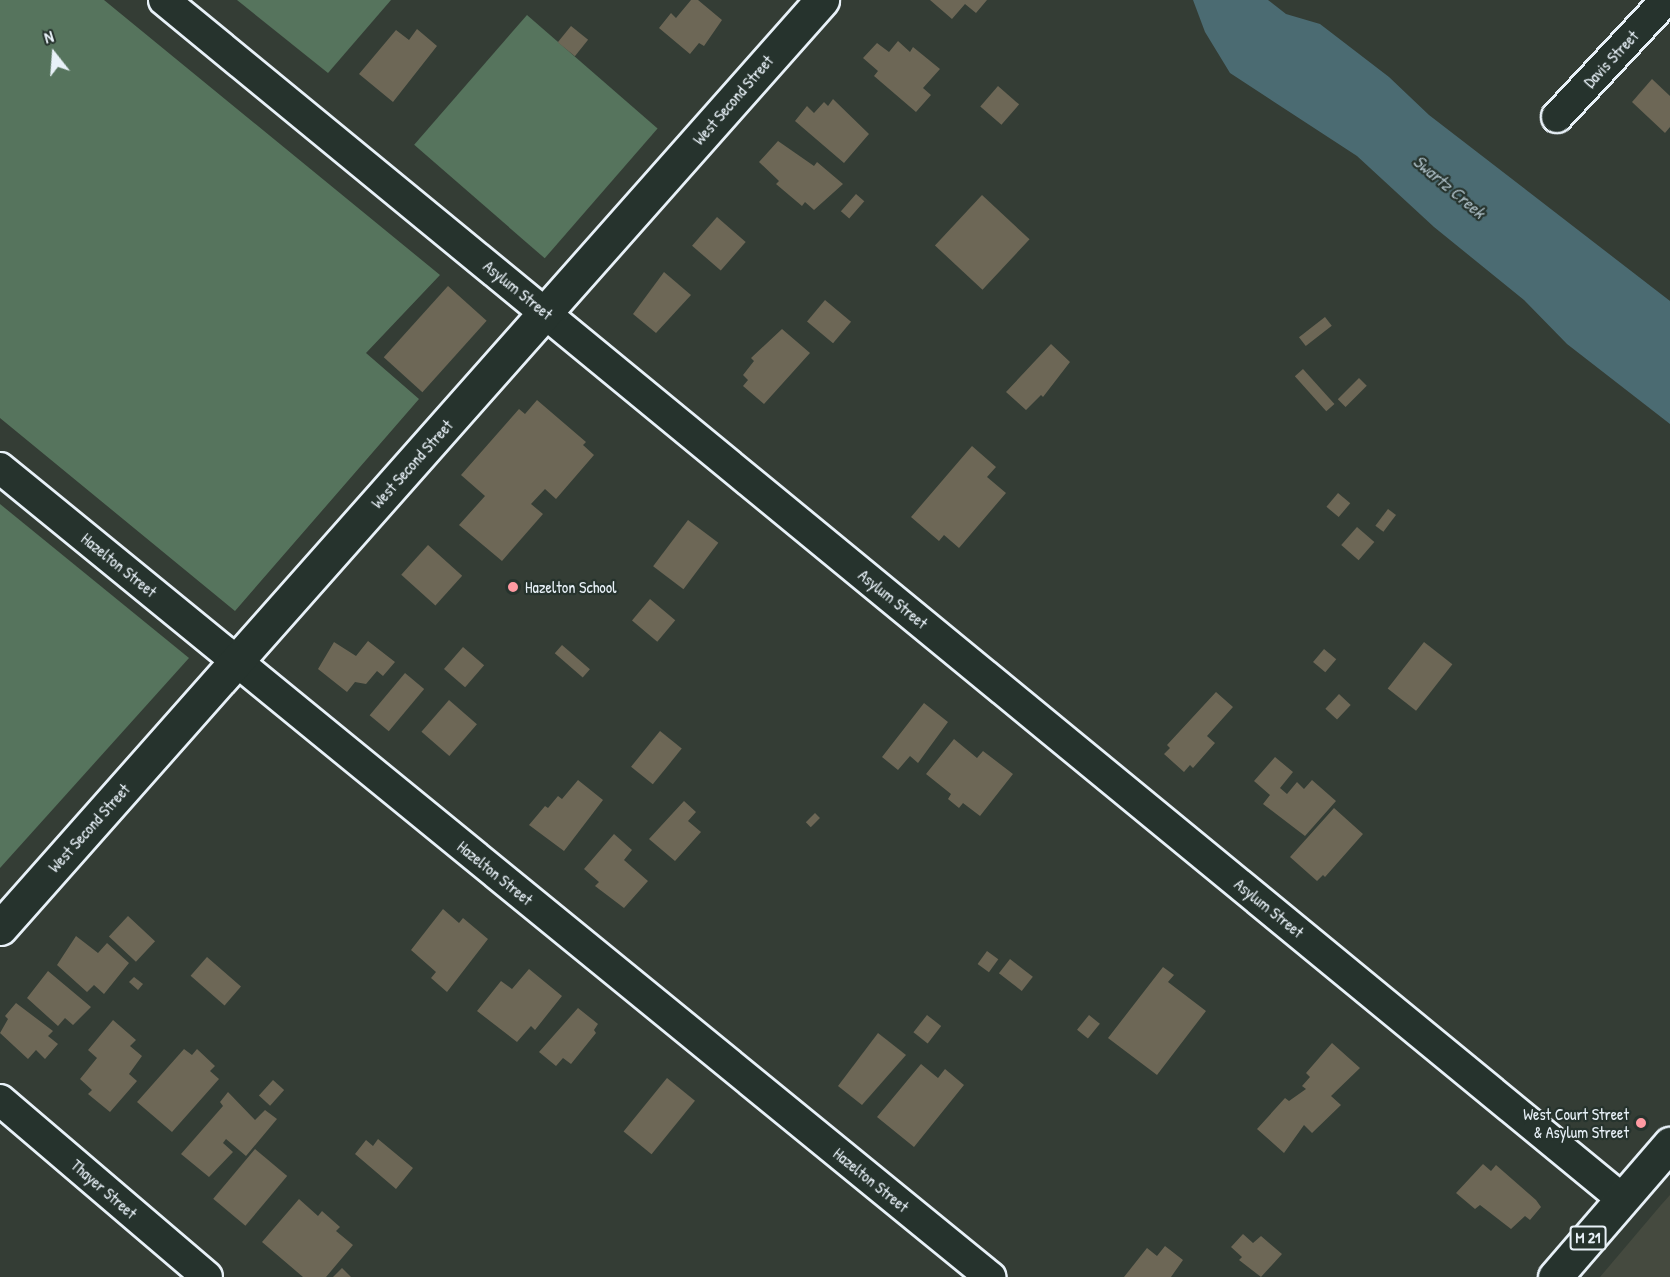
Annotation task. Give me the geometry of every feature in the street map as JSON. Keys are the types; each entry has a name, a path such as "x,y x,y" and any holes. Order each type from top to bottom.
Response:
{"street":[{"name":"Asylum Street","path":"164,0 1622,1199"},
{"name":"West Second Street","path":"0,927 822,0"},
{"name":"Davis Street","path":"1557,117 1666,0"},
{"name":"Hazelton Street","path":"0,468 990,1277"},
{"name":"Thayer Street","path":"0,1100 207,1277"},
{"name":"M 21","path":"1555,1277 1670,1144"}],"shaded area":[{"path":"1670,1195 1670,1277 1600,1277 1661,1205"}],"green space":[{"path":"0,0 104,0 440,275 366,353 419,399 235,611 0,418"},
{"path":"237,0 391,0 328,73"},
{"path":"527,15 658,128 545,258 414,145"},
{"path":"0,504 189,658 0,868"}],"water":[{"name":"Swartz Creek","path":"1193,0 1268,0 1286,14 1320,24 1389,77 1429,115 1670,301 1670,424 1567,344 1524,300 1434,227 1357,156 1230,73 1205,32"}],"building":[{"path":"691,0 698,0 722,20 704,46 699,43 690,54 659,28 671,13 676,18"},
{"path":"930,0 987,0 976,13 965,4 952,19"},
{"path":"571,26 588,40 575,56 558,42"},
{"path":"417,29 437,46 393,102 359,74 396,30 409,40"},
{"path":"898,41 910,52 913,47 940,69 923,88 931,95 916,112 874,76 878,71 863,58 877,43 889,52"},
{"path":"1652,79 1670,96 1670,127 1665,133 1632,102"},
{"path":"998,86 1019,104 1001,125 980,106"},
{"path":"833,99 869,134 844,163 795,121 807,106 814,113 824,102 828,106"},
{"path":"778,141 814,166 817,162 843,184 814,210 805,202 802,206 776,184 779,181 759,162"},
{"path":"856,194 864,201 849,219 841,211"},
{"path":"982,195 1030,239 982,290 935,245"},
{"path":"717,217 746,242 721,271 692,246"},
{"path":"664,272 691,295 656,333 633,314"},
{"path":"448,286 487,321 422,392 384,357"},
{"path":"825,300 851,322 833,343 807,321"},
{"path":"1325,317 1332,326 1306,346 1299,337"},
{"path":"782,329 810,353 764,404 743,386 748,380 743,375 754,361 751,358"},
{"path":"1051,344 1070,362 1043,397 1041,395 1026,410 1006,392"},
{"path":"1303,369 1334,404 1326,411 1295,376"},
{"path":"1359,378 1367,386 1346,407 1338,399"},
{"path":"537,400 586,442 583,445 594,455 556,499 545,489 531,504 543,514 502,561 459,525 485,496 461,475 519,409 525,414"},
{"path":"972,446 996,467 987,477 1006,493 959,548 944,535 939,541 911,517"},
{"path":"1338,493 1350,503 1339,517 1326,507"},
{"path":"1388,509 1396,515 1383,532 1375,526"},
{"path":"688,520 718,543 683,589 653,566"},
{"path":"1357,527 1374,542 1359,560 1341,545"},
{"path":"428,545 462,576 435,606 401,575"},
{"path":"650,599 675,620 657,642 632,620"},
{"path":"368,641 395,662 383,676 377,671 366,684 355,682 347,692 318,669 334,642 356,656"},
{"path":"1424,642 1452,664 1416,711 1388,688"},
{"path":"562,645 590,669 583,678 555,653"},
{"path":"463,647 484,665 465,687 444,669"},
{"path":"1324,649 1336,659 1325,672 1313,662"},
{"path":"405,673 424,689 389,731 370,715"},
{"path":"1216,692 1233,707 1207,736 1215,743 1193,768 1190,765 1184,772 1164,754 1170,748 1167,745"},
{"path":"1339,694 1351,705 1337,720 1325,709"},
{"path":"449,700 477,724 449,756 421,732"},
{"path":"924,703 948,722 918,763 910,756 898,770 882,757"},
{"path":"660,731 682,749 653,784 631,767"},
{"path":"954,739 977,758 983,751 1013,774 980,816 963,803 959,808 948,799 951,794 926,774"},
{"path":"1275,757 1293,772 1280,788 1287,794 1297,782 1304,789 1312,780 1336,801 1305,836 1263,804 1270,795 1254,781"},
{"path":"578,780 603,800 564,851 529,825 545,806 548,808 558,796 562,799"},
{"path":"684,801 696,812 688,821 701,832 675,861 649,839"},
{"path":"1334,808 1363,834 1325,877 1323,875 1317,881 1290,857"},
{"path":"815,813 820,818 811,827 806,822"},
{"path":"614,834 632,850 624,860 648,881 624,908 595,886 599,882 584,869"},
{"path":"443,909 459,923 463,918 488,939 447,992 431,978 436,972 411,950"},
{"path":"128,916 155,941 136,962 109,936"},
{"path":"76,936 98,953 107,943 129,963 104,994 94,985 87,992 57,965"},
{"path":"987,951 998,959 989,972 978,964"},
{"path":"207,957 241,987 225,1005 191,976"},
{"path":"1010,959 1033,977 1022,991 999,973"},
{"path":"1163,967 1174,975 1168,982 1206,1011 1157,1075 1108,1038"},
{"path":"529,969 562,996 535,1030 531,1026 517,1042 477,1011 501,981 512,989"},
{"path":"48,971 91,1007 73,1025 65,1018 58,1026 27,998"},
{"path":"134,977 143,984 138,990 129,982"},
{"path":"16,1003 53,1031 48,1036 58,1044 45,1059 36,1050 28,1059 0,1033 8,1019 5,1016"},
{"path":"578,1008 598,1024 594,1030 596,1033 571,1064 563,1058 556,1066 539,1052"},
{"path":"927,1015 941,1026 928,1043 913,1032"},
{"path":"1089,1015 1100,1024 1088,1039 1077,1030"},
{"path":"113,1020 136,1040 130,1046 142,1056 129,1074 137,1081 110,1112 88,1094 92,1090 80,1079 97,1058 88,1050"},
{"path":"878,1033 906,1055 862,1105 838,1086"},
{"path":"1332,1043 1360,1068 1331,1096 1341,1105 1312,1133 1304,1125 1284,1153 1257,1129 1285,1098 1289,1101 1306,1089 1302,1086 1310,1077 1306,1073"},
{"path":"184,1049 192,1055 197,1049 215,1066 210,1071 219,1079 172,1132 137,1102"},
{"path":"921,1064 938,1078 945,1069 964,1085 914,1147 877,1117"},
{"path":"667,1078 695,1101 652,1154 624,1132"},
{"path":"273,1080 284,1090 270,1106 259,1096"},
{"path":"228,1092 255,1120 265,1110 277,1119 246,1156 226,1139 223,1143 233,1152 209,1177 181,1154 223,1106 220,1102"},
{"path":"378,1139 413,1168 396,1189 355,1154 366,1140 373,1146"},
{"path":"255,1149 287,1176 245,1226 213,1199"},
{"path":"1483,1164 1491,1171 1496,1165 1536,1200 1541,1207 1530,1220 1525,1216 1511,1229 1480,1205 1475,1209 1456,1193"},
{"path":"299,1199 318,1216 322,1211 340,1227 336,1231 353,1245 326,1277 303,1277 262,1242"},
{"path":"1243,1234 1253,1243 1261,1236 1282,1254 1261,1277 1239,1260 1242,1257 1231,1247"},
{"path":"1165,1246 1183,1260 1171,1277 1124,1277 1147,1248 1157,1256"},
{"path":"342,1268 351,1277 333,1277"}],"place":[{"name":"Hazelton School","path":"513,587"},
{"name":"West Court Street & Asylum Street","path":"1641,1123"}]}
